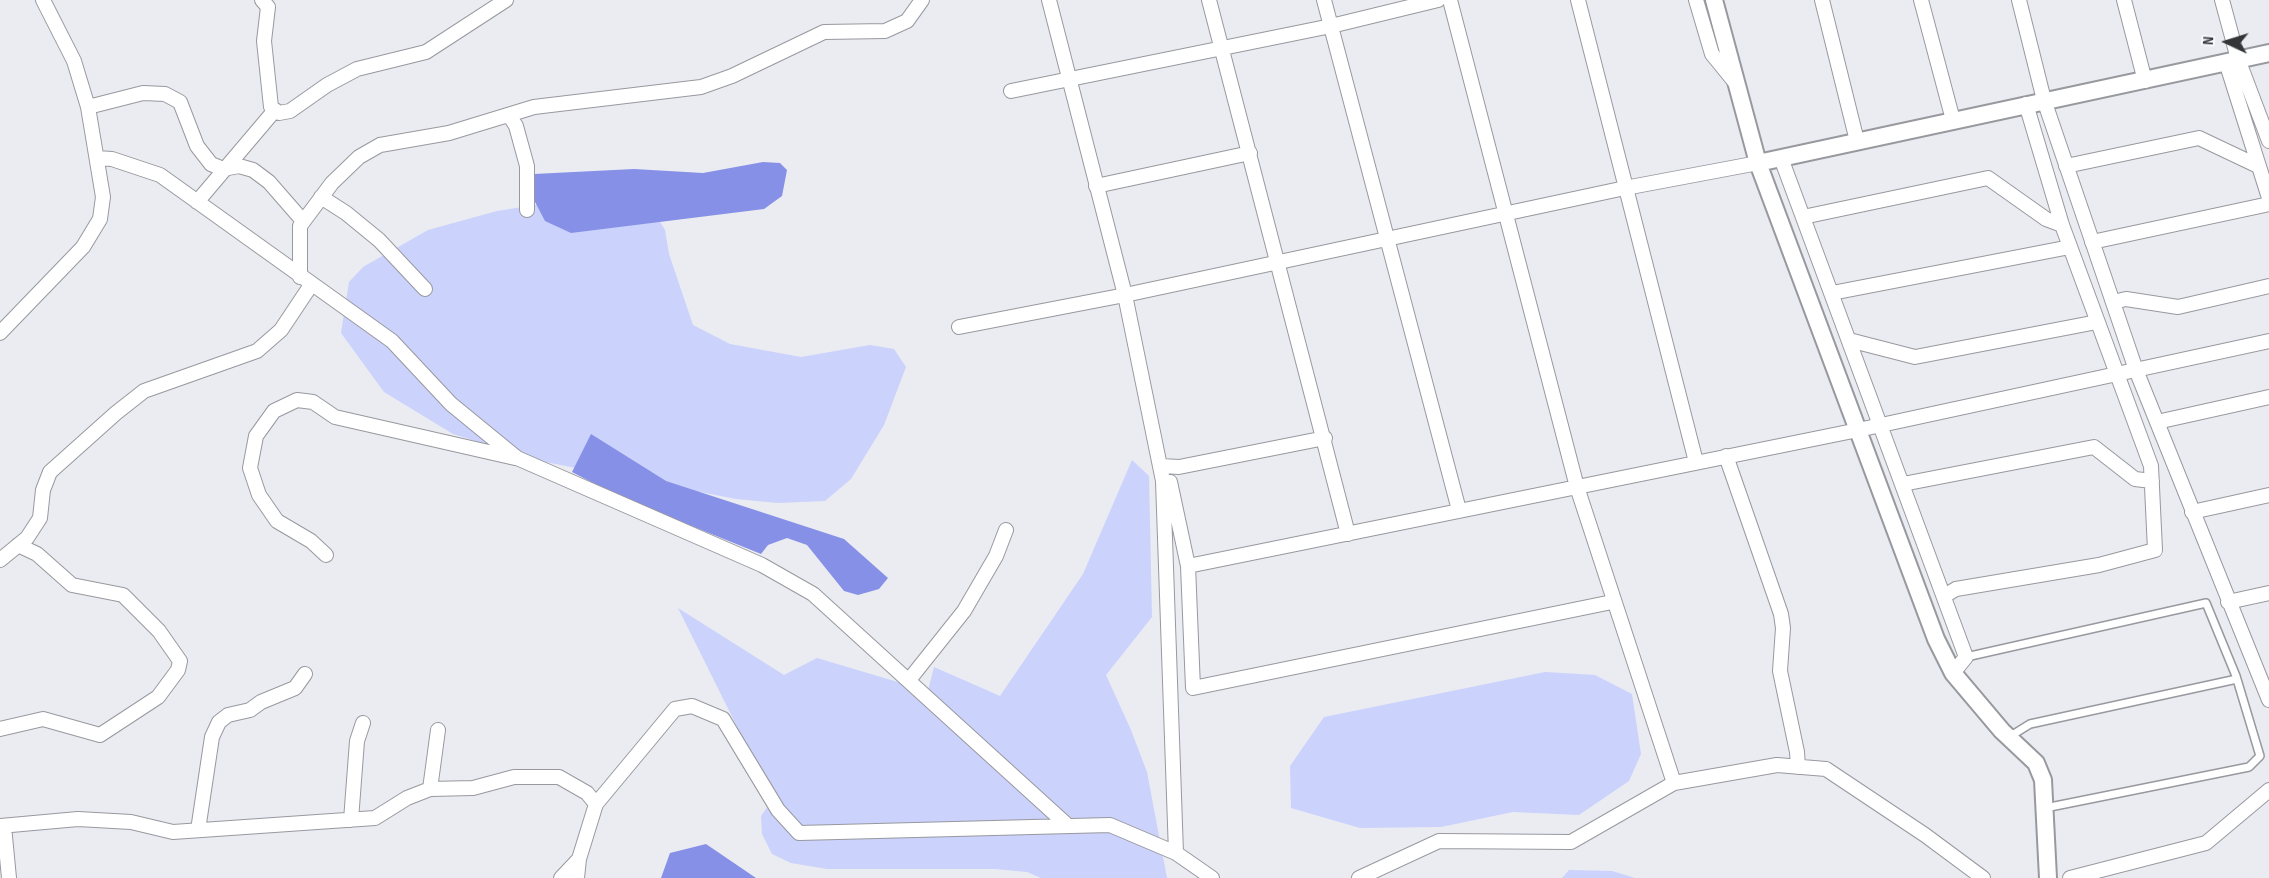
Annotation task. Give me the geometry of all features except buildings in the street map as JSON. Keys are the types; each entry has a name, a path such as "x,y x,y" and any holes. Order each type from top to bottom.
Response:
{"street":[{"path":"0,333 84,247 100,219 102,197 88,106 74,61 44,0"},
{"path":"262,0 268,7 264,41 271,107 279,113 290,111 327,85 357,69 426,52 506,0"},
{"path":"0,560 27,538 40,518 43,490 50,472 116,413 144,391 257,351 281,330 305,281 298,247 300,226 321,197 359,157 380,145 449,133 534,107 701,87 732,76 824,32 885,31 907,21 922,0"},
{"path":"1050,0 1125,295 1161,466 1176,853"},
{"path":"1209,0 1251,153 1348,534"},
{"path":"1324,0 1460,510"},
{"path":"1011,92 1331,26 1438,0"},
{"path":"1450,0 1577,487 1612,602 1674,783"},
{"path":"1578,0 1696,462"},
{"path":"1696,0 1712,54 1737,84"},
{"path":"1714,0 1758,163 1936,639 1953,673 2009,737 2036,763 2043,780 2048,878"},
{"path":"1822,0 1857,141"},
{"path":"1921,0 1953,120"},
{"path":"2019,0 2043,100 2136,370 2269,700"},
{"path":"2124,0 2145,81"},
{"path":"2222,0 2232,61 2258,166 2269,198"},
{"path":"958,327 1125,295 1625,188 1758,163 2269,53"},
{"path":"2232,61 2264,114 2269,141"},
{"path":"88,106 143,93 165,94 180,102 197,146 211,164 223,169 239,166 253,170 269,182 303,222"},
{"path":"1944,596 1956,589 2100,565 2155,550 2151,466 2119,373 2097,322 2062,225 2026,104"},
{"path":"197,202 223,169 236,159 275,110"},
{"path":"509,115 516,126 528,166 527,210"},
{"path":"2066,166 2199,138 2258,166"},
{"path":"1096,186 1251,153"},
{"path":"97,158 112,159 160,175 305,281 392,341 451,404 517,458"},
{"path":"1780,158 1832,292 1966,657 1953,673"},
{"path":"1803,217 1988,178 2046,219 2062,225"},
{"path":"321,197 346,213 379,240 425,289"},
{"path":"2092,242 2269,204"},
{"path":"1832,292 2070,247"},
{"path":"2113,302 2126,299 2178,307 2269,286"},
{"path":"1849,340 1915,357 2097,322"},
{"path":"1188,566 1858,430 2269,341"},
{"path":"2157,422 2269,397"},
{"path":"326,555 310,541 278,521 260,495 250,468 256,436 274,411 297,400 313,402 335,417 517,458 762,565 813,594 1066,824"},
{"path":"1161,466 1179,467 1325,438"},
{"path":"1903,484 2094,447 2135,479 2152,481"},
{"path":"1726,456 1781,614 1783,628 1780,671 1798,767"},
{"path":"1163,481 1170,482 1188,566 1193,688 1612,602"},
{"path":"2192,512 2269,495"},
{"path":"909,680 964,611 996,556 1006,530"},
{"path":"0,729 43,719 100,735 158,697 178,670 180,662 159,632 123,595 72,585 37,554 18,545"},
{"path":"2228,602 2269,593"},
{"path":"198,830 212,737 219,722 228,715 250,710 261,702 295,688 305,674"},
{"path":"577,878 579,858 596,804 675,709 692,706 723,720 778,810 799,832 1066,824 1110,825 1176,853 1212,878"},
{"path":"351,820 357,741 363,723"},
{"path":"430,789 438,730"},
{"path":"1359,878 1439,841 1571,842 1674,783 1777,765 1826,769 1925,834 1983,878"},
{"path":"9,878 2,826 78,819 131,822 173,832 375,818 407,798 430,789 473,788 514,777 559,777 587,793 596,804"},
{"path":"2070,878 2206,843 2269,790"},
{"path":"561,878 579,858"}],"lane":[{"path":"1966,657 2206,603 2237,679 2260,756 2249,767 2045,808"},
{"path":"2009,737 2030,724 2237,679"}],"shaded area":[{"path":"554,202 649,204 665,230 669,254 693,325 730,344 801,357 870,345 894,349 906,367 884,425 851,479 825,501 778,503 736,499 545,462 453,434 384,392 341,333 349,282 363,267 428,230 497,211"},
{"path":"1132,460 1149,476 1152,617 1106,675 1147,772 1167,878 1041,878 1027,872 995,869 827,869 791,863 772,854 762,834 761,816 773,799 678,608 784,675 817,658 928,691 934,667 1000,696 1083,574"},
{"path":"1545,672 1595,675 1632,694 1641,754 1629,781 1579,815 1513,812 1441,827 1360,828 1291,808 1290,766 1324,717"},
{"path":"1569,870 1612,871 1635,878 1562,878"}],"water":[{"path":"763,162 780,163 787,170 782,196 764,209 571,233 545,221 534,200 534,174 634,169 703,173"},
{"path":"591,434 666,481 844,539 888,578 879,589 858,595 844,591 807,545 787,538 768,545 761,554 620,497 572,472"},
{"path":"706,844 756,878 661,878 670,853"}]}
